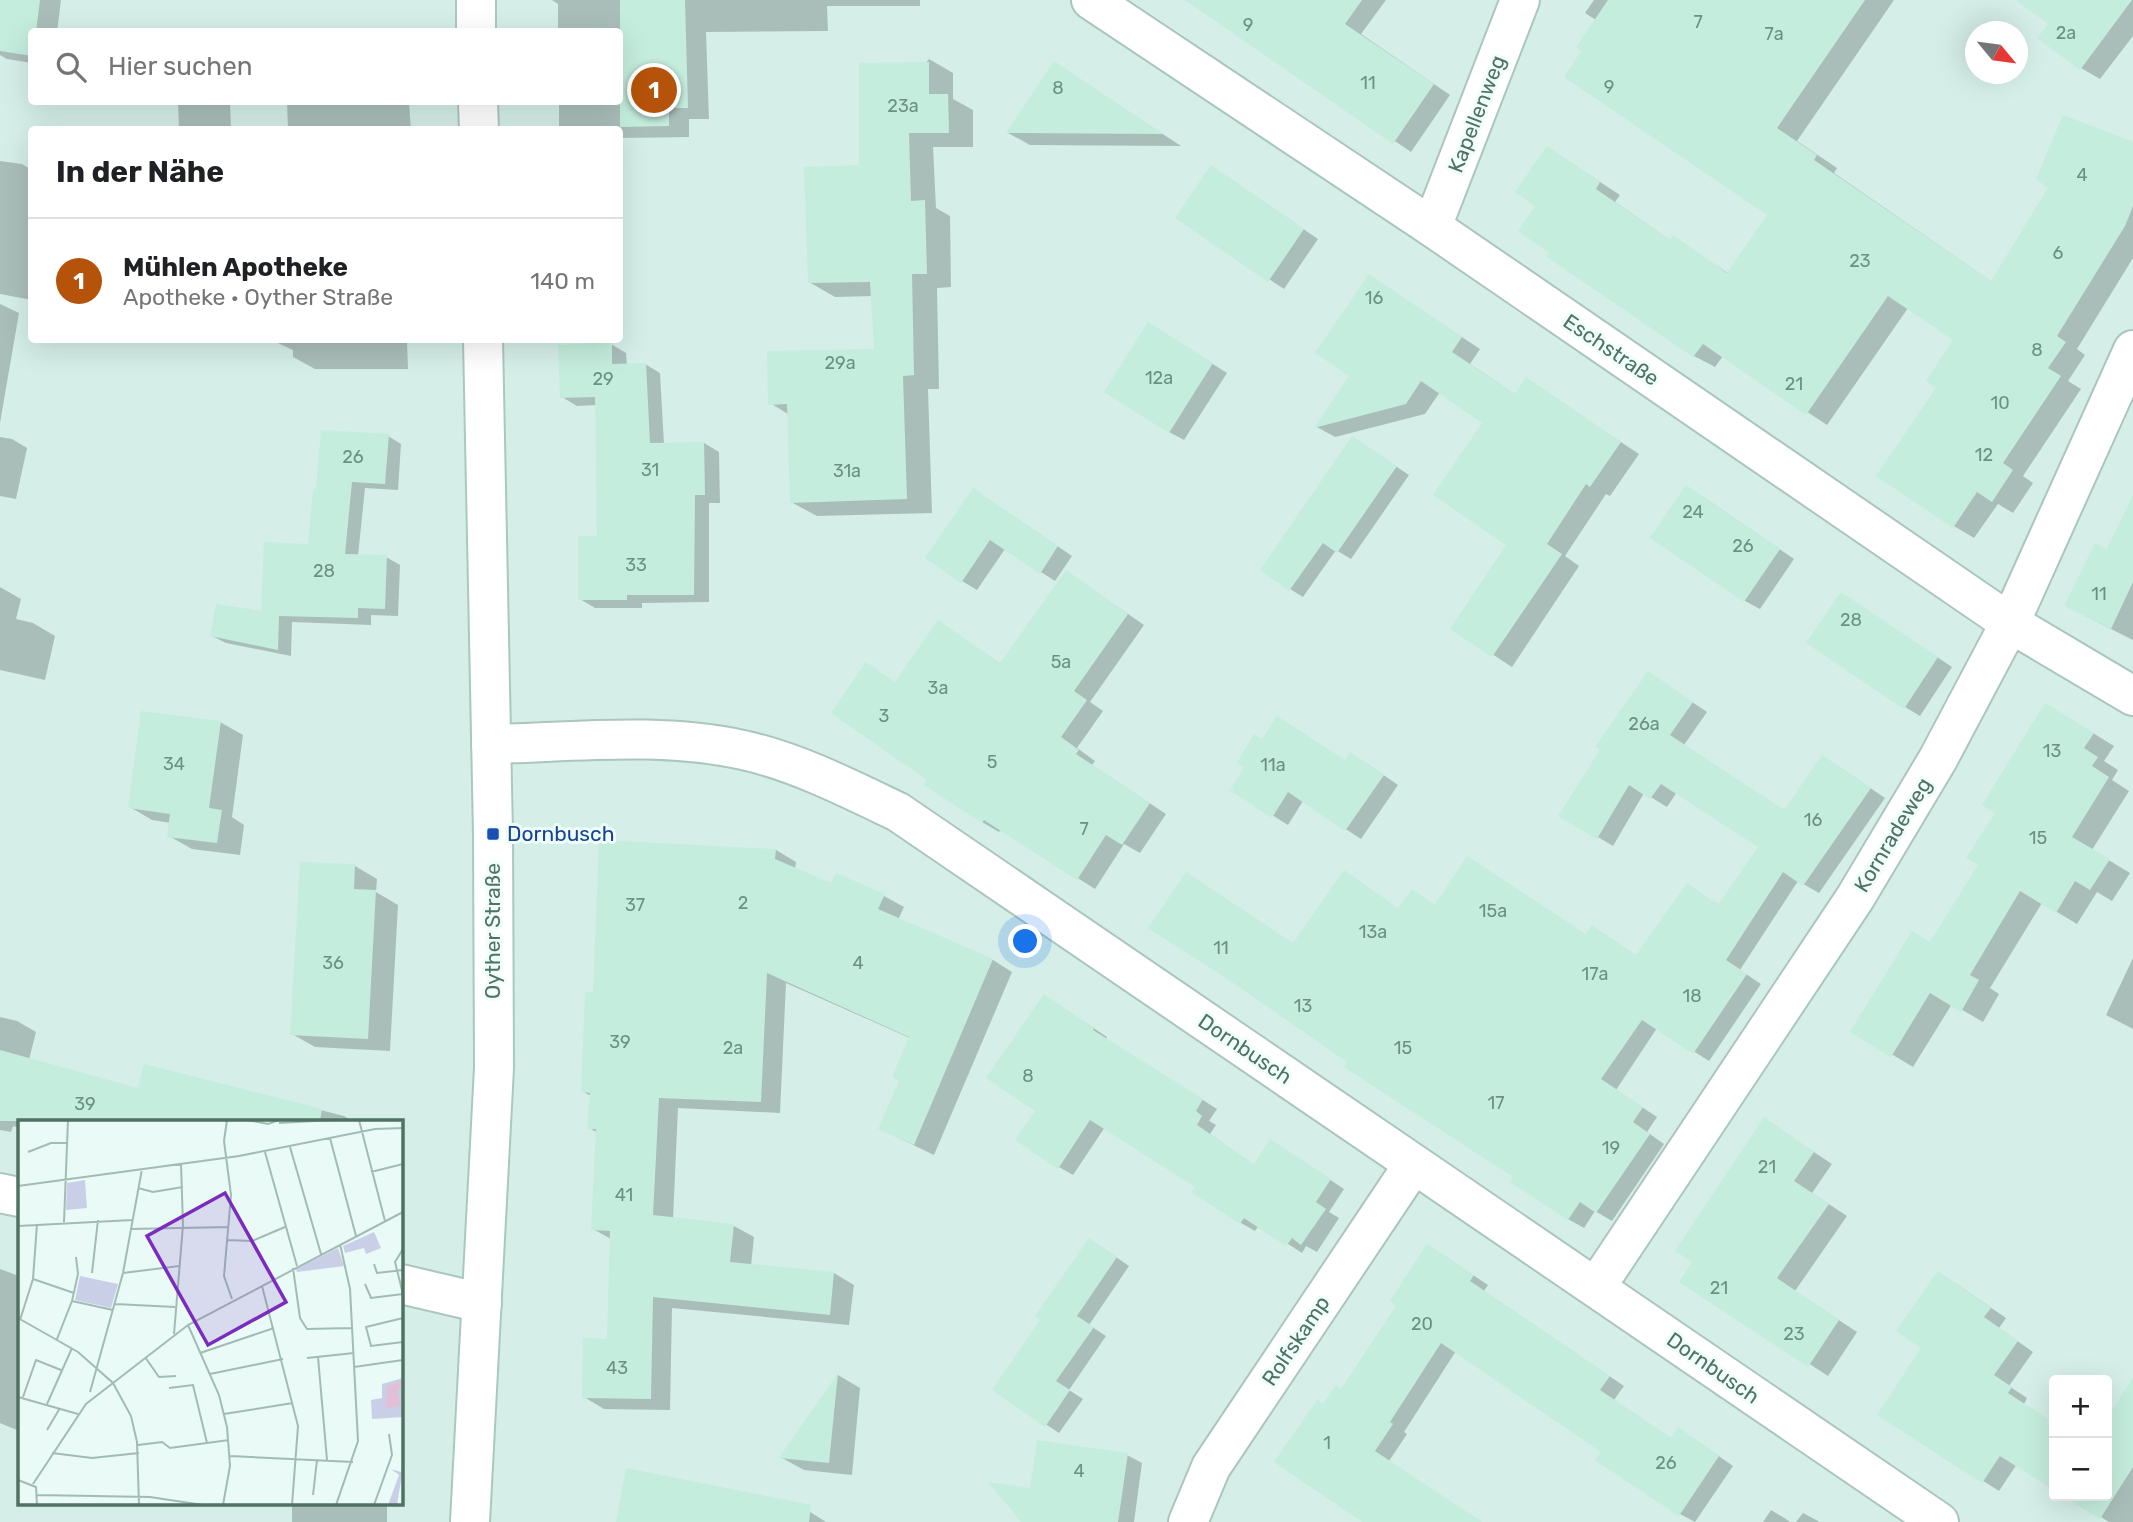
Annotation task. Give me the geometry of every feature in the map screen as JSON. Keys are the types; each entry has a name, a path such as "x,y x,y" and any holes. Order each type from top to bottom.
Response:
{"street":[{"path":"476,0 477,28"},
{"name":"Eschstraße","path":"1091,0 1432,227 2010,622 2133,696"},
{"name":"Kapellenweg","path":"1432,227 1520,0"},
{"path":"478,105 479,126"},
{"name":"Oyther Straße","path":"470,1522 494,1068 483,343"},
{"name":"Kornradeweg","path":"1596,1287 1855,898 1938,760 2010,622 2133,350"},
{"name":"Dornbusch","path":"491,744 670,740 744,750 818,774 898,812 1939,1522"},
{"name":"Rolfskamp","path":"1188,1522 1212,1467 1413,1165"},
{"path":"0,1193 18,1197"},
{"path":"402,1284 482,1303"}],"shaded area":[{"path":"0,0 2133,0 2133,1522 0,1522"}],"building":[{"path":"0,0 40,0 36,28 28,28 28,55 0,51"},
{"path":"620,0 685,0 688,108 669,108 669,126 620,126 620,105 623,105 623,28 620,28"},
{"path":"1185,0 1362,0 1345,24 1434,84 1393,144"},
{"path":"1608,0 1865,0 1777,128 1817,155 1814,160 1991,281 2048,188 2036,179 2063,115 2133,142 2133,206 2125,226 2057,336 2066,342 2048,368 2061,376 2003,463 2013,470 1992,502 1977,492 1953,528 1876,476 1936,388 1926,381 1953,340 1888,296 1806,415 1703,344 1693,357 1547,257 1549,253 1518,231 1535,206 1515,192 1547,146 1600,182 1596,189 1670,240 1673,235 1727,273 1767,215 1564,77 1581,51 1576,47"},
{"path":"2016,0 2132,0 2080,70 2037,38 2048,24"},
{"path":"1054,61 1163,134 1006,133"},
{"path":"929,62 929,94 948,94 949,133 909,133 911,201 925,200 927,274 912,274 914,375 903,376 907,499 790,503 787,404 768,405 767,351 874,349 870,282 808,283 804,167 859,165 859,63"},
{"path":"1211,165 1304,229 1268,282 1175,218"},
{"path":"1369,274 1462,337 1452,352 1515,394 1526,377 1621,442 1590,487 1586,484 1547,544 1562,554 1492,657 1450,629 1506,545 1433,495 1482,423 1421,381 1406,404 1314,428 1349,376 1315,353"},
{"path":"1148,322 1213,363 1169,433 1104,392"},
{"path":"612,343 612,364 646,363 650,443 704,442 705,495 695,495 694,595 627,595 627,600 578,600 578,536 597,536 595,397 560,398 558,345"},
{"path":"321,430 389,434 385,484 352,482 345,554 387,555 385,609 358,608 358,618 279,616 278,650 210,636 216,604 261,611 264,542 308,544"},
{"path":"1352,436 1397,466 1337,553 1323,543 1289,591 1260,570"},
{"path":"1686,485 1780,549 1744,602 1650,538"},
{"path":"973,488 1058,546 1040,574 990,540 961,583 925,558"},
{"path":"2133,495 2133,582 2111,629 2064,606 2095,543 2107,549"},
{"path":"1066,570 1128,614 1074,691 1087,700 1061,737 1079,750 1076,754 1150,803 1122,845 1106,835 1077,880 924,785 927,780 831,713 866,662 895,682 938,620 1000,663"},
{"path":"1841,592 1938,657 1904,709 1806,643"},
{"path":"1648,671 1693,702 1670,735 1784,810 1822,755 1871,788 1803,886 1783,872 1726,960 1747,974 1693,1054 1642,1020 1601,1079 1643,1107 1633,1122 1650,1134 1596,1213 1580,1202 1568,1220 1510,1182 1513,1177 1344,1067 1347,1062 1229,980 1148,928 1186,872 1293,943 1344,870 1398,908 1412,889 1435,905 1467,856 1586,934 1592,925 1636,955 1687,883 1718,905 1758,847 1661,784 1650,799 1629,785 1597,839 1558,816 1600,750 1595,747"},
{"path":"2045,703 2094,733 2084,748 2098,757 2092,766 2109,777 2072,837 2110,859 2090,890 2075,881 2056,913 2020,891 1970,975 1979,980 1961,1012 1930,993 1891,1057 1850,1032 1912,931 1930,942 1978,865 1966,858 1995,813 1982,805"},
{"path":"141,711 221,721 209,808 222,810 217,843 167,837 170,814 128,808"},
{"path":"1277,716 1345,760 1350,752 1384,775 1345,831 1288,792 1272,818 1230,790 1244,767 1237,763 1254,734 1262,739"},
{"path":"599,840 776,849 775,859 831,883 836,873 885,894 878,909 993,959 914,1145 878,1129 899,1081 892,1077 909,1037 767,973 761,1102 659,1098 653,1215 734,1224 730,1262 834,1272 830,1315 653,1297 651,1399 582,1398 583,1338 607,1339 610,1231 591,1230 596,1129 587,1129 590,1093 581,1092 585,992 593,992"},
{"path":"300,862 355,864 354,889 376,890 368,1039 290,1035"},
{"path":"1044,994 1094,1028 1093,1030 1203,1099 1196,1111 1202,1116 1197,1125 1254,1164 1270,1139 1331,1179 1316,1202 1326,1209 1301,1245 1292,1238 1286,1246 1244,1218 1240,1224 1191,1192 1195,1187 1090,1120 1058,1169 1015,1140 1035,1111 986,1078"},
{"path":"0,1050 138,1088 144,1064 322,1109 320,1120 0,1121"},
{"path":"1764,1117 1814,1152 1794,1181 1829,1204 1777,1278 1839,1320 1808,1367 1679,1282 1692,1262 1675,1251"},
{"path":"1089,1238 1117,1257 1077,1316 1094,1327 1056,1381 1070,1390 1045,1427 992,1390 1040,1320 1035,1316"},
{"path":"1427,1244 1474,1275 1470,1281 1610,1376 1600,1390 1671,1438 1678,1427 1719,1456 1679,1516 1595,1460 1601,1452 1441,1343 1390,1422 1393,1424 1375,1451 1482,1522 1362,1522 1274,1462 1317,1400 1323,1404 1336,1385 1341,1389 1396,1306 1390,1301"},
{"path":"1938,1271 1991,1308 1984,1317 2018,1341 1994,1375 2012,1387 2008,1393 2049,1420 2049,1487 2000,1456 1982,1483 1877,1415 1921,1348 1896,1331"},
{"path":"838,1373 829,1463 779,1458"},
{"path":"2133,1377 2133,1467 2112,1500 2112,1438 2112,1411"},
{"path":"1037,1440 1128,1453 1118,1522 1021,1522 988,1482 1030,1488"},
{"path":"626,1468 811,1505 809,1522 616,1522"},
{"path":"2071,1501 2111,1501 2100,1519"}],"place":[{"name":"Mühlen Apotheke","path":"654,90"},
{"name":"Dornbusch","path":"493,834"}]}
